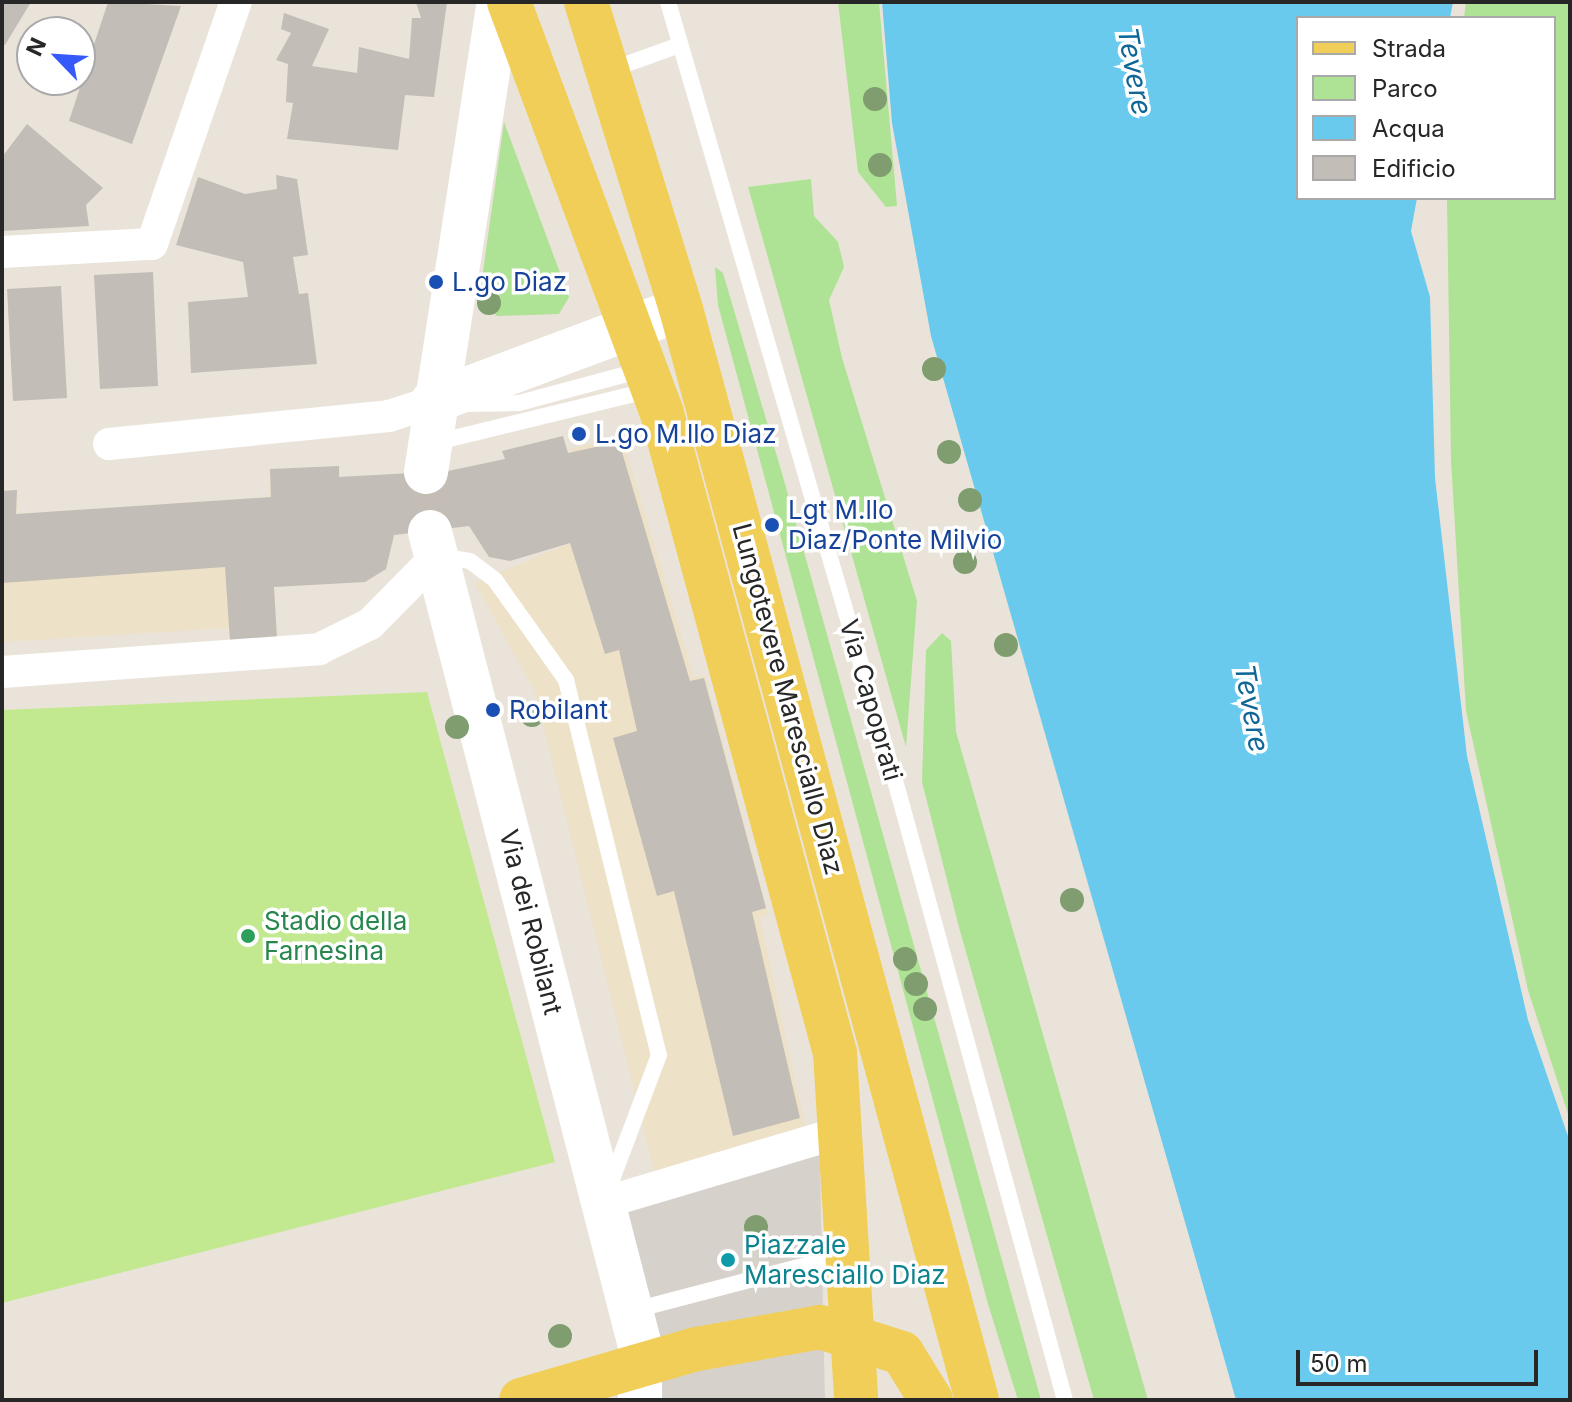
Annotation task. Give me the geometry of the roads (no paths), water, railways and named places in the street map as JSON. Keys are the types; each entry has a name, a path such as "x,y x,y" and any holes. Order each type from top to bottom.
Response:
{"main road":[{"name":"Lungotevere Maresciallo Diaz","path":"509,2 650,379 835,1053 845,1131 850,1330 856,1400"},
{"name":"Lungotevere Maresciallo Diaz","path":"586,2 681,309 977,1400"},
{"path":"521,1400 641,1383 783,1332 850,1330 902,1353 931,1400"}],"street":[{"path":"2,252 152,244 236,2"},
{"path":"427,458 432,402 499,2"},
{"path":"109,444 389,416 681,309"},
{"path":"2,672 319,649 370,624 434,544"},
{"name":"Via dei Robilant","path":"434,544 631,1311"},
{"path":"603,1203 845,1131"},
{"path":"631,1311 641,1383"}],"lane":[{"name":"Via Capoprati","path":"668,2 898,791 1065,1400"},
{"path":"608,71 680,45"},
{"path":"432,402 519,403 650,379"},
{"path":"427,458 650,379"},
{"path":"434,544 470,561 495,580 566,680 659,1055 603,1203"},
{"path":"631,1311 850,1254"}],"water":[{"name":"Tevere","path":"882,2 1453,2 1450,16 1296,16 1296,200 1417,200 1411,231 1430,297 1435,478 1467,756 1528,1020 1570,1142 1570,1400 1236,1400 931,336 892,123"}],"tunnel":[{"path":"426,472 430,532"}],"place":[{"name":"L.go Diaz","path":"436,282"},
{"name":"L.go M.llo Diaz","path":"579,434"},
{"name":"Lgt M.llo Diaz/Ponte Milvio","path":"772,525"},
{"name":"Robilant","path":"493,710"},
{"name":"Stadio della Farnesina","path":"248,936"},
{"name":"Piazzale Maresciallo Diaz","path":"728,1260"}]}
